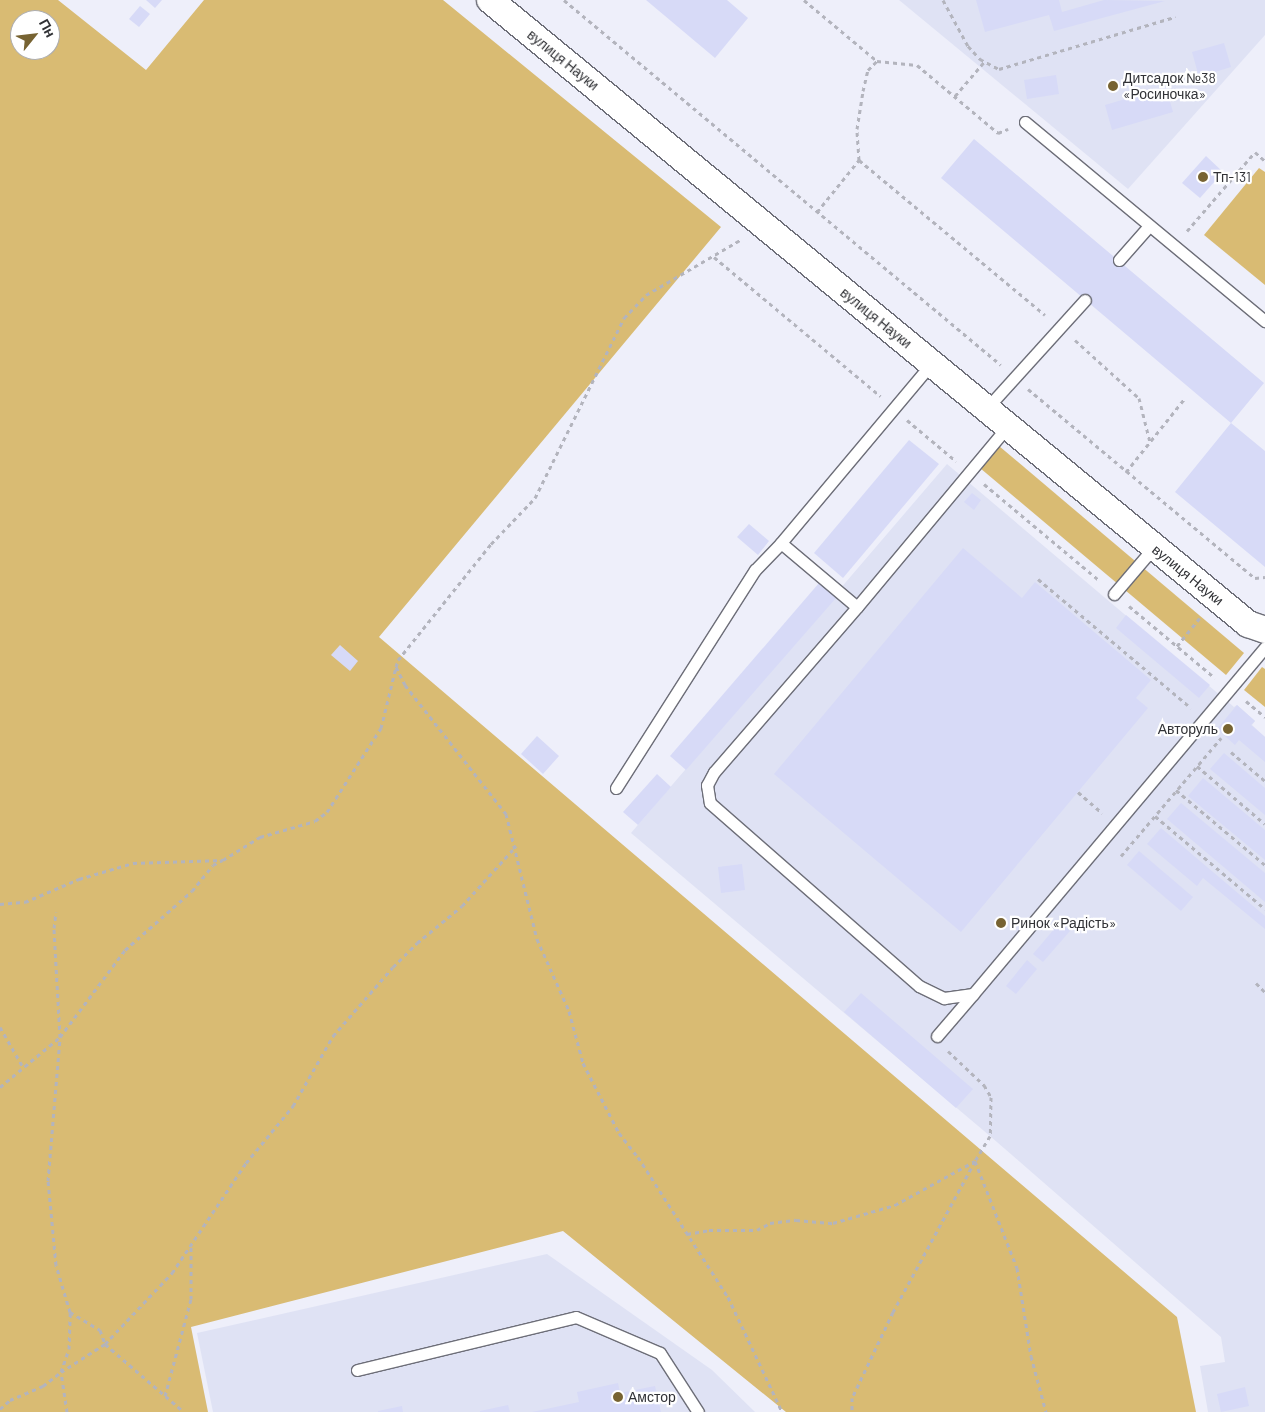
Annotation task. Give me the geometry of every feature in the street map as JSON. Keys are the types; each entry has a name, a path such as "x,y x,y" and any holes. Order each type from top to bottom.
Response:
{"street":[{"name":"вулиця Науки","path":"490,0 1216,598 1248,624 1265,630"}],"lane":[{"path":"1025,122 1265,321"},
{"path":"1119,260 1149,226"},
{"path":"986,409 1085,300"},
{"path":"616,788 755,570 781,543 931,364"},
{"path":"973,994 944,998 920,986 710,803 707,785 714,772 1008,426"},
{"path":"781,543 856,607"},
{"path":"1114,594 1154,547"},
{"path":"937,1036 1265,647"},
{"path":"357,1370 576,1317 660,1354 698,1412"}],"path":[{"path":"564,0 1126,472 1255,578 1265,578"},
{"path":"804,0 877,61 916,65 998,133 1025,122"},
{"path":"943,0 968,46 985,62 999,69 1175,17"},
{"path":"877,61 868,70 863,91 857,129 860,160 1060,327 1139,398 1150,442"},
{"path":"955,96 985,62"},
{"path":"1174,246 1255,152 1265,161"},
{"path":"817,212 860,160"},
{"path":"0,1087 60,1037 125,950 185,897 213,865 260,837 315,821 327,812 381,728 398,660 491,544 535,498 624,318 646,295 763,225"},
{"path":"1126,472 1185,398"},
{"path":"1038,579 1204,719"},
{"path":"1177,646 1216,598"},
{"path":"396,667 405,685 506,814 516,845 518,867 536,940 568,1011 583,1063 619,1133 638,1157 728,1297 782,1412"},
{"path":"1229,690 1265,717"},
{"path":"1121,856 1221,738"},
{"path":"1231,752 1265,781"},
{"path":"1197,766 1265,824"},
{"path":"1176,790 1265,865"},
{"path":"1078,792 1115,825"},
{"path":"1155,816 1265,909"},
{"path":"0,1409 10,1400 43,1386 60,1372 105,1344 172,1273 191,1242 204,1228 246,1164 293,1106 333,1036 392,968 416,943 462,906 516,845"},
{"path":"0,904 25,902 79,880 133,863 223,860"},
{"path":"56,912 54,928 60,1037 49,1201 56,1265 70,1312 69,1349 60,1372 67,1412"},
{"path":"1256,983 1265,992"},
{"path":"0,1027 23,1067"},
{"path":"852,1412 852,1398 893,1312 990,1136 991,1097 984,1085 946,1050 937,1036"},
{"path":"687,1234 708,1230 757,1230 770,1223 796,1220 833,1222 895,1205 975,1161"},
{"path":"975,1161 1017,1268 1031,1356 1046,1412"},
{"path":"165,1396 191,1299 191,1242"},
{"path":"70,1312 100,1330 105,1344 184,1412"}],"shaded area":[{"path":"0,0 58,0 146,70 204,0 443,0 721,227 379,637 1177,1317 1196,1412 786,1412 563,1231 191,1327 208,1412 0,1412"},
{"name":"Дитсадок №38 «Росиночка»","path":"899,0 1265,0 1265,35 1128,189"},
{"path":"1259,168 1265,172 1265,285 1204,235"},
{"path":"999,446 1244,653 1226,675 980,468"},
{"name":"Ринок «Радість»","path":"947,464 1234,707 1237,705 1255,721 1252,725 1265,737 1265,1412 1208,1412 1200,1366 1225,1362 1221,1337 990,1136 631,833"},
{"path":"1262,667 1265,669 1265,707 1244,690"},
{"path":"547,1254 712,1370 755,1412 213,1412 197,1333"}],"building":[{"path":"146,0 162,0 155,8"},
{"path":"646,0 727,0 748,18 715,58"},
{"path":"976,0 1059,0 1062,12 1104,0 1165,1 1054,31 1049,15 985,32"},
{"path":"140,6 150,14 139,27 129,19"},
{"path":"1224,43 1231,67 1199,77 1192,52"},
{"path":"1056,75 1059,94 1027,99 1024,80"},
{"path":"1166,87 1173,112 1112,130 1105,105"},
{"path":"974,139 1264,383 1231,423 941,178"},
{"name":"Тп-131","path":"1206,156 1223,172 1200,198 1182,183"},
{"path":"1231,423 1265,451 1265,567 1175,492"},
{"path":"909,440 939,464 843,578 814,553"},
{"path":"972,493 981,500 974,510 964,502"},
{"path":"749,524 769,541 758,555 737,537"},
{"path":"963,548 1022,598 1035,582 1151,680 1136,698 1148,708 961,932 774,774"},
{"path":"819,583 836,598 686,770 670,756"},
{"path":"1126,615 1210,685 1199,698 1116,628"},
{"path":"340,645 358,661 350,671 331,655"},
{"path":"1237,705 1255,721 1251,725 1265,737 1265,762 1239,740 1235,745 1217,729"},
{"path":"537,736 559,756 543,774 521,754"},
{"path":"1224,753 1265,788 1265,815 1210,769"},
{"path":"657,774 671,787 638,825 623,812"},
{"path":"1203,778 1265,830 1265,860 1188,796"},
{"path":"1181,803 1265,873 1265,902 1167,819"},
{"path":"1161,828 1265,916 1265,929 1203,878 1197,886 1147,844"},
{"path":"1139,851 1193,897 1181,911 1127,865"},
{"path":"742,864 745,890 721,893 718,867"},
{"path":"1060,922 1070,931 1043,962 1033,954"},
{"path":"1027,960 1037,969 1016,994 1006,986"},
{"path":"861,993 973,1089 956,1108 844,1012"},
{"name":"Амстор","path":"618,1383 620,1393 655,1386 661,1412 532,1412 579,1402 577,1392"},
{"path":"1245,1387 1249,1406 1221,1412 1217,1394"},
{"path":"508,1405 510,1412 480,1412 480,1411"},
{"path":"402,1406 403,1412 378,1412 378,1411"}],"place":[{"name":"Дитсадок №38 «Росиночка»","path":"1113,86"},
{"name":"Тп-131","path":"1203,177"},
{"name":"Авторуль","path":"1228,729"},
{"name":"Ринок «Радість»","path":"1001,923"},
{"name":"Амстор","path":"618,1397"}]}
